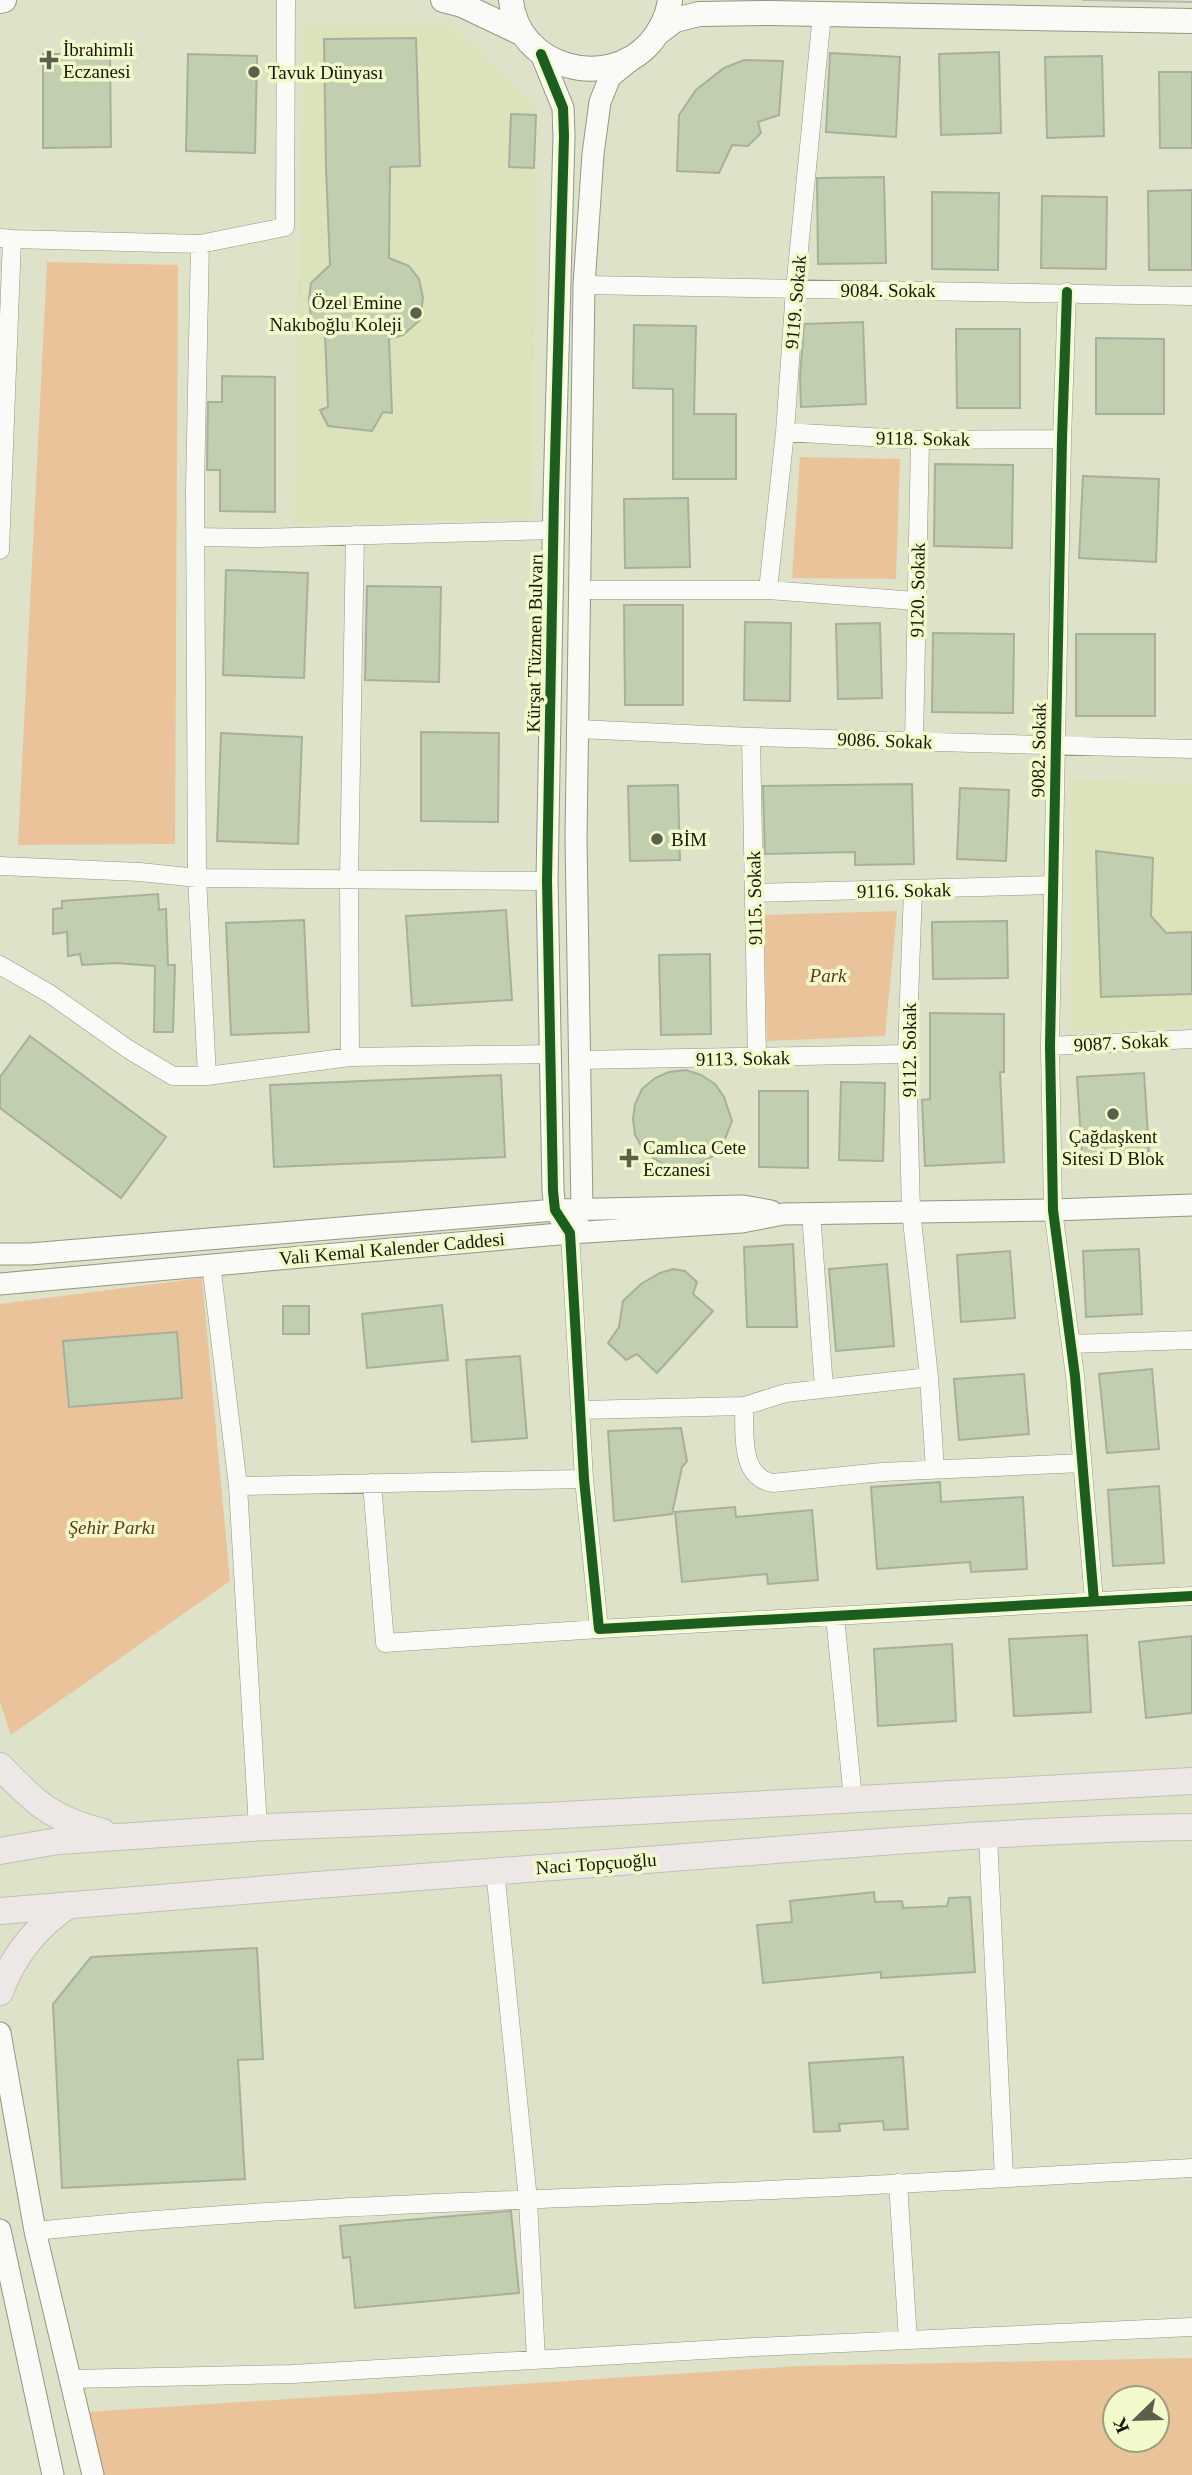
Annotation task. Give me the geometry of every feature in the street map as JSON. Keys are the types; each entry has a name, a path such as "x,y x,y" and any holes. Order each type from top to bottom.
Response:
{"main road":[{"path":"443,0 462,5 523,34"},
{"path":"511,0 523,34 541,54 565,66 592,70 618,65 641,52 675,20 699,14 1192,21"},
{"path":"659,33 670,0"},
{"path":"0,1766 36,1802 72,1824 125,1837"},
{"path":"0,1851 58,1841 258,1828 545,1816 1192,1781"},
{"name":"Naci Topçuoğlu","path":"0,1911 495,1870 1117,1828 1192,1827"},
{"path":"0,1992 9,1970 29,1940 69,1905"}],"street":[{"path":"0,550 6,238 200,244 285,227 286,0"},
{"name":"9119. Sokak","path":"768,590 785,432 795,290 822,14"},
{"path":"599,1629 584,1479 569,1233 582,1210 576,838 584,285 593,154 600,102 610,77 641,52"},
{"name":"Kürşat Tüzmen Bulvarı","path":"541,54 563,108 564,136 547,881 555,1210 569,1233"},
{"path":"200,244 196,537 197,878 207,1076"},
{"name":"9084. Sokak","path":"584,285 1192,296"},
{"name":"9082. Sokak","path":"1067,292 1050,1046 1053,1209 1071,1344 1094,1601"},
{"name":"9118. Sokak","path":"785,432 920,440 1062,439"},
{"name":"9120. Sokak","path":"914,741 920,440"},
{"path":"196,537 355,536 553,530"},
{"path":"350,1057 349,878 355,536"},
{"path":"580,590 768,590 916,601"},
{"name":"9086. Sokak","path":"578,729 751,737 1192,749"},
{"name":"9115. Sokak","path":"751,737 757,1058"},
{"path":"0,866 140,872 197,878 547,881"},
{"name":"9116. Sokak","path":"754,892 1053,885"},
{"name":"9112. Sokak","path":"913,890 908,1054 912,1211 936,1470"},
{"path":"0,965 50,994 128,1049 173,1076 207,1076 350,1057 551,1054"},
{"name":"9087. Sokak","path":"1050,1046 1192,1039"},
{"name":"9113. Sokak","path":"579,1060 908,1054"},
{"name":"Vali Kemal Kalender Caddesi","path":"0,1284 569,1233 742,1222 783,1214 1192,1205"},
{"name":"Vali Kemal Kalender Caddesi","path":"0,1254 30,1254 555,1210 743,1206 783,1214"},
{"path":"810,1213 824,1388"},
{"path":"211,1264 238,1486 258,1828"},
{"path":"1071,1344 1192,1340"},
{"path":"581,1410 744,1406 786,1393 929,1377"},
{"path":"744,1406 749,1466 754,1475 773,1483 882,1472 1082,1463"},
{"path":"238,1486 584,1479"},
{"path":"372,1483 385,1643 1192,1596"},
{"path":"835,1616 853,1799"},
{"path":"988,1836 1004,2178"},
{"path":"495,1870 527,2200 536,2360"},
{"path":"0,2033 35,2231 93,2475"},
{"path":"35,2231 151,2219 1192,2168"},
{"path":"898,2183 908,2340"},
{"path":"0,2234 53,2475"},
{"path":"72,2379 292,2374 1192,2327"}],"shaded area":[{"name":"Özel Emine Nakıboğlu Koleji","path":"304,24 448,24 535,108 532,518 294,523"},
{"path":"1071,780 1192,784 1192,1026 1072,1032"}],"green space":[{"path":"47,262 178,265 175,844 18,845"},
{"path":"800,457 900,459 896,579 792,578"},
{"name":"Park","path":"897,911 885,1036 767,1041 764,915"},
{"name":"Şehir Parkı","path":"202,1278 230,1581 11,1735 0,1702 0,1304"},
{"path":"1192,2358 1192,2475 102,2475 87,2412 800,2366"}],"building":[{"path":"416,38 420,166 390,167 389,258 409,266 419,279 423,298 420,320 403,335 389,339 392,413 383,412 372,431 328,426 320,410 328,407 325,334 317,329 311,318 309,299 311,283 330,265 324,39"},
{"path":"999,52 1001,133 941,135 939,54"},
{"path":"830,53 900,57 896,137 826,132"},
{"path":"43,54 110,54 111,147 43,148"},
{"path":"188,54 257,56 255,153 186,151"},
{"path":"1102,56 1104,136 1047,138 1045,57"},
{"path":"744,60 783,61 779,115 758,122 761,133 748,146 732,145 719,173 677,171 679,115 696,90 724,68"},
{"path":"1159,72 1192,72 1192,148 1160,148"},
{"path":"511,114 536,115 534,168 509,167"},
{"path":"884,177 886,263 818,264 817,178"},
{"path":"1192,190 1192,270 1149,270 1148,191"},
{"path":"932,192 999,193 998,270 932,269"},
{"path":"1042,196 1107,197 1106,269 1041,268"},
{"path":"863,322 866,404 801,407 804,324"},
{"path":"634,325 696,326 694,414 736,414 736,479 673,479 673,389 633,388"},
{"path":"956,329 1020,329 1020,408 957,408"},
{"path":"1096,338 1164,339 1164,414 1096,414"},
{"path":"222,376 275,377 275,512 220,511 220,470 207,470 208,402 222,402"},
{"path":"935,464 1013,465 1012,548 934,546"},
{"path":"1083,476 1159,479 1156,562 1079,558"},
{"path":"688,498 690,567 625,568 624,499"},
{"path":"226,570 308,573 304,678 223,675"},
{"path":"367,586 441,587 439,682 365,680"},
{"path":"624,605 683,605 683,705 625,705"},
{"path":"745,622 791,623 790,701 744,700"},
{"path":"880,623 882,698 838,699 836,624"},
{"path":"933,633 1014,634 1013,713 932,712"},
{"path":"1076,634 1155,634 1155,716 1076,716"},
{"path":"421,732 499,733 498,822 421,821"},
{"path":"221,733 302,737 298,844 217,841"},
{"path":"912,784 914,864 855,865 855,852 765,854 763,786"},
{"path":"678,785 680,860 630,861 628,786"},
{"path":"960,788 1009,790 1006,861 957,859"},
{"path":"1096,851 1153,858 1151,916 1166,933 1192,932 1192,994 1101,997"},
{"path":"158,894 159,910 166,909 168,965 175,965 173,1032 154,1032 155,966 115,963 82,965 80,954 68,956 67,932 53,934 53,909 62,908 62,901"},
{"path":"506,910 512,1000 412,1006 406,916"},
{"path":"304,920 309,1032 231,1035 226,923"},
{"path":"1007,921 1008,978 933,979 932,922"},
{"path":"710,954 711,1034 661,1035 659,955"},
{"path":"930,1013 1004,1014 1004,1072 1000,1072 1004,1162 925,1166 922,1100 930,1099"},
{"path":"30,1036 166,1137 121,1198 0,1108 0,1077"},
{"path":"686,1070 715,1084 724,1097 732,1121 723,1144 713,1156 699,1164 668,1166 643,1149 635,1135 635,1104 642,1089 655,1078 669,1072"},
{"name":"Çağdaşkent Sitesi D Blok","path":"1144,1073 1149,1151 1082,1155 1077,1077"},
{"path":"501,1075 505,1157 274,1167 270,1085"},
{"path":"841,1082 885,1083 883,1161 839,1160"},
{"path":"759,1091 808,1091 808,1168 759,1167"},
{"path":"793,1244 797,1327 747,1327 744,1247"},
{"path":"1139,1249 1142,1314 1086,1317 1083,1251"},
{"path":"1010,1251 1015,1318 961,1322 957,1255"},
{"path":"887,1264 894,1346 836,1351 829,1269"},
{"path":"673,1269 685,1271 697,1282 693,1294 713,1311 657,1373 637,1354 626,1360 608,1343 619,1327 623,1301 641,1284"},
{"path":"442,1305 448,1360 367,1368 362,1314"},
{"path":"283,1306 309,1306 309,1334 283,1334"},
{"path":"177,1332 182,1398 69,1407 63,1341"},
{"path":"520,1356 527,1438 472,1442 466,1360"},
{"path":"1152,1369 1159,1449 1107,1453 1099,1374"},
{"path":"1024,1374 1029,1434 959,1440 954,1379"},
{"path":"681,1428 687,1461 682,1467 672,1514 614,1521 608,1431"},
{"path":"940,1482 941,1502 1023,1497 1027,1569 971,1572 970,1562 877,1569 871,1487"},
{"path":"1159,1486 1164,1563 1113,1566 1108,1490"},
{"path":"735,1507 736,1517 812,1510 818,1580 768,1584 767,1574 682,1582 675,1512"},
{"path":"1087,1635 1091,1712 1014,1716 1009,1639"},
{"path":"1192,1636 1192,1713 1146,1718 1139,1642"},
{"path":"952,1644 956,1721 878,1726 874,1649"},
{"path":"874,1892 875,1902 902,1901 903,1908 947,1906 949,1898 970,1897 975,1972 881,1978 881,1972 763,1983 757,1925 792,1922 790,1901"},
{"path":"257,1948 263,2059 238,2060 245,2179 62,2188 53,2004 91,1957"},
{"path":"903,2057 908,2129 884,2130 883,2121 839,2124 840,2131 814,2132 809,2063"},
{"path":"511,2211 519,2293 355,2308 350,2257 343,2258 340,2226"}],"tram line":[{"path":"1083,0 1192,2"}],"cycle path":[{"path":"541,54 563,108 564,136 547,881 553,1191 555,1210 570,1233 584,1479 599,1629 1192,1596"},
{"path":"1067,292 1050,1046 1053,1210 1075,1376 1094,1601"}],"place":[{"name":"İbrahimli Eczanesi","path":"49,60"},
{"name":"Tavuk Dünyası","path":"254,72"},
{"name":"Özel Emine Nakıboğlu Koleji","path":"416,313"},
{"name":"BİM","path":"657,839"},
{"name":"Çağdaşkent Sitesi D Blok","path":"1113,1114"},
{"name":"Camlıca Cete Eczanesi","path":"629,1158"}]}
